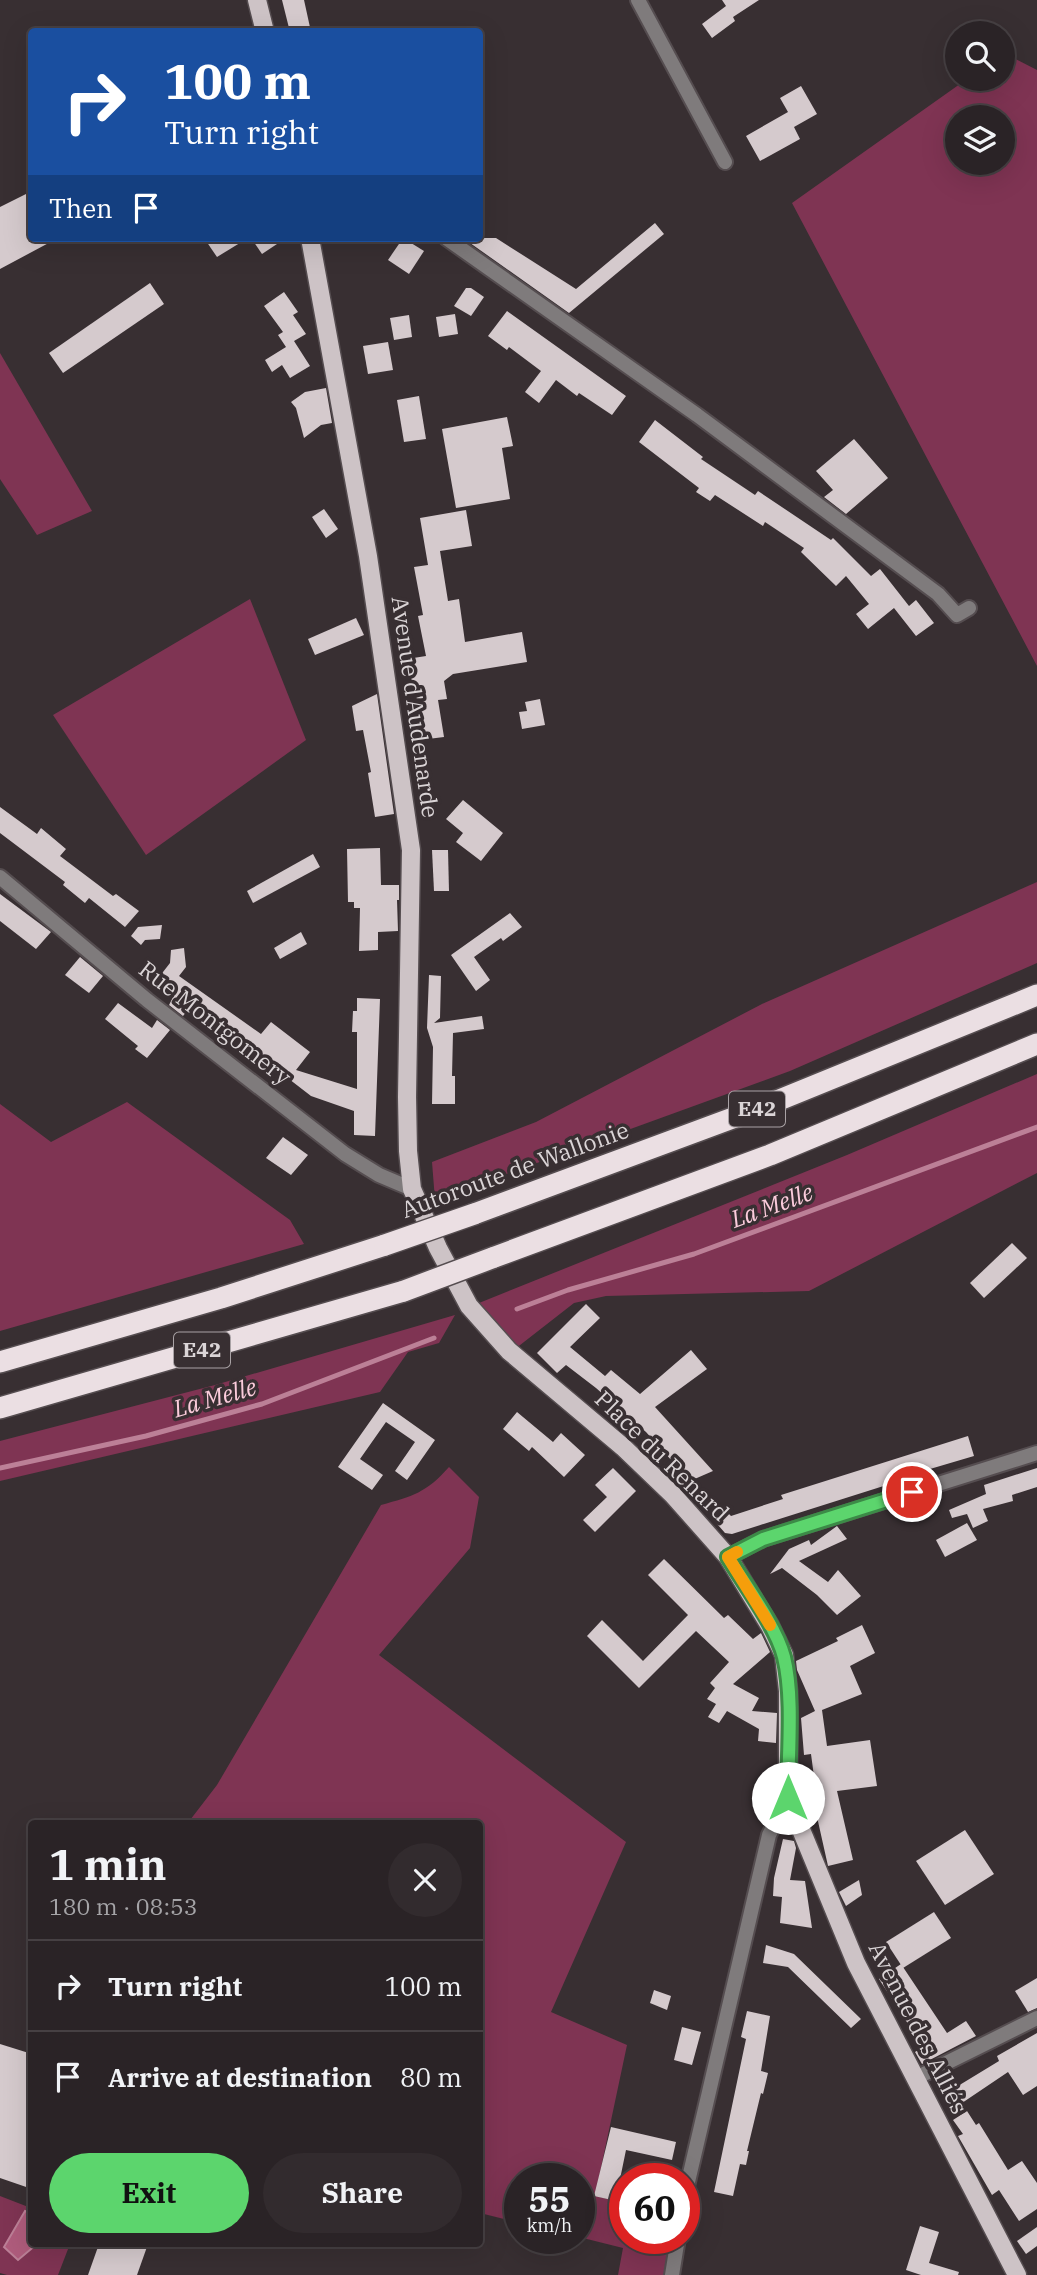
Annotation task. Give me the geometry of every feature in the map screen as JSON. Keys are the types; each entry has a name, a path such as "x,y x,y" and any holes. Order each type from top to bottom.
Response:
{"highway":[{"name":"Autoroute de Wallonie","path":"0,1362 221,1298 474,1214 757,1109 1037,995"},
{"name":"E42","path":"0,1408 404,1291 770,1155 1037,1044"}],"main road":[{"path":"257,0 264,28"},
{"name":"Avenue d'Audenarde","path":"311,242 365,533 411,850 407,1097 412,1189"},
{"name":"Place du Renard","path":"412,1189 438,1248 469,1306 509,1351 623,1447 673,1495 728,1557 770,1626 784,1655 789,1692 788,1798"},
{"name":"Avenue des Alliés","path":"788,1798 856,1963 1017,2275"}],"street":[{"path":"638,0 725,162"},
{"path":"452,242 708,423 938,594 957,615 969,608"},
{"name":"Rue Montgomery","path":"0,877 147,1000 345,1154 379,1175 412,1189"},
{"path":"728,1557 763,1539 1037,1453"},
{"path":"692,2163 769,1835 788,1798"},
{"path":"916,2078 1037,2018"},
{"path":"672,2275 675,2254"}],"shaded area":[{"path":"1015,59 1037,70 1037,666 792,203 950,91 1015,91"},
{"path":"0,353 92,511 37,535 0,479"},
{"path":"250,599 306,740 146,855 53,715"},
{"path":"1037,882 1037,963 790,1071 435,1200 432,1162 536,1122 762,1004"},
{"path":"1037,1074 1037,1173 809,1291 606,1296 574,1303 515,1349 479,1303 847,1155"},
{"path":"127,1102 290,1220 304,1244 0,1331 0,1104 51,1142"},
{"path":"455,1315 439,1343 408,1352 380,1392 0,1481 0,1441 215,1385"},
{"path":"449,1467 479,1497 470,1548 379,1655 626,1842 551,2012 627,2045 595,2196 595,2163 504,2163 504,2219 483,2214 483,1820 190,1820 217,1785 381,1505 418,1492 433,1483"},
{"path":"0,2196 28,2207 28,2247 69,2247 58,2275 0,2273"},
{"path":"595,2196 609,2199 609,2244 595,2241"},
{"path":"25,2211 28,2212 28,2247 33,2247 18,2260 4,2247"},
{"path":"622,2254 675,2254 672,2275 618,2275"}],"building":[{"path":"282,0 304,0 310,28 289,28"},
{"path":"722,0 759,0 733,17 735,21 712,38 702,24 726,6"},
{"path":"801,86 817,114 794,127 800,139 760,161 746,136 788,112 780,98"},
{"path":"28,193 28,242 51,242 0,269 0,207"},
{"path":"655,223 664,234 569,313 469,242 496,238 576,289"},
{"path":"207,242 241,242 217,257"},
{"path":"254,242 280,242 262,254"},
{"path":"400,242 409,242 424,251 409,274 388,260"},
{"path":"150,283 164,304 63,373 49,353"},
{"path":"466,288 471,288 484,297 471,316 454,306"},
{"path":"284,292 298,312 293,315 306,334 294,341 310,366 290,378 282,365 272,372 265,360 286,347 278,335 283,332 264,306"},
{"path":"507,311 626,396 612,415 579,393 577,396 556,380 539,403 525,392 541,371 509,347 507,350 488,336"},
{"path":"455,314 458,334 439,337 436,317"},
{"path":"409,315 412,337 394,340 390,318"},
{"path":"388,342 393,370 368,374 363,346"},
{"path":"326,388 332,423 321,425 304,438 296,408 291,402 305,392"},
{"path":"419,396 426,439 404,442 397,400"},
{"path":"507,417 513,446 502,448 510,499 456,508 442,429"},
{"path":"655,420 703,457 701,459 755,495 758,491 831,540 833,538 871,576 880,569 909,606 916,600 934,623 916,636 894,608 868,629 856,614 869,604 846,576 836,586 801,552 804,548 765,522 763,526 715,495 710,501 696,492 699,488 639,442"},
{"path":"854,439 888,478 846,514 824,497 833,490 816,471"},
{"path":"324,509 338,529 326,538 312,517"},
{"path":"466,510 472,546 440,551 448,601 459,599 465,642 522,632 527,662 453,674 444,681 447,699 438,700 444,737 428,739 428,736 419,737 416,719 420,718 407,659 426,656 418,616 423,615 414,567 428,565 420,518"},
{"path":"356,618 364,635 315,655 308,639"},
{"path":"377,694 394,814 375,817 368,773 371,772 363,730 356,731 352,706"},
{"path":"540,699 545,725 522,729 519,712 527,711 525,702"},
{"path":"463,800 503,833 481,861 456,842 463,833 446,819"},
{"path":"0,807 37,834 41,828 66,849 60,856 113,896 116,894 139,911 125,927 89,898 85,903 63,885 65,882 0,833"},
{"path":"380,848 381,885 399,885 398,931 378,932 378,950 359,951 360,908 354,908 354,902 348,902 347,849"},
{"path":"432,850 448,850 449,891 434,891"},
{"path":"313,854 320,867 253,903 247,891"},
{"path":"0,894 51,932 36,949 0,921"},
{"path":"510,913 522,927 474,957 490,980 476,991 451,955"},
{"path":"162,925 160,939 145,940 141,945 131,936 138,927"},
{"path":"301,932 307,944 280,959 274,948"},
{"path":"184,948 186,967 179,976 261,1034 271,1022 310,1052 296,1070 357,1089 357,1032 352,1032 353,1011 357,1011 357,998 380,999 375,1136 354,1135 354,1111 311,1096 219,1025 214,1031 187,1011 183,1016 169,1005 174,995 156,981 170,963 171,950"},
{"path":"80,957 103,976 89,993 65,975"},
{"path":"429,975 441,976 440,1018 434,1023 482,1016 484,1029 453,1033 452,1076 455,1076 455,1104 432,1104 433,1047 427,1028"},
{"path":"118,1003 152,1028 157,1020 170,1030 147,1058 135,1049 138,1046 105,1019"},
{"path":"283,1137 308,1155 291,1175 266,1158"},
{"path":"1012,1243 1027,1258 984,1298 970,1283"},
{"path":"586,1304 600,1318 570,1347 605,1376 611,1370 640,1394 691,1350 707,1369 655,1407 713,1471 690,1481 646,1432 596,1388 566,1365 557,1373 537,1353"},
{"path":"383,1403 435,1440 407,1480 395,1471 415,1442 386,1422 360,1459 383,1475 372,1490 338,1467"},
{"path":"517,1412 553,1442 561,1433 585,1455 564,1477 532,1447 529,1451 503,1429"},
{"path":"968,1436 974,1456 930,1469 931,1471 732,1534 725,1533 712,1518 723,1508 731,1516 783,1499 781,1495"},
{"path":"613,1468 636,1491 595,1532 583,1520 607,1497 595,1485"},
{"path":"1037,1468 1037,1487 1012,1495 1013,1501 983,1509 988,1521 973,1528 967,1514 952,1518 949,1510 986,1494 984,1485"},
{"path":"967,1523 977,1540 945,1557 936,1540"},
{"path":"837,1526 847,1539 799,1561 828,1582 838,1570 861,1596 837,1615 817,1595 782,1568 770,1574 789,1549 809,1540 811,1545"},
{"path":"664,1559 724,1618 728,1615 753,1639 761,1633 770,1652 733,1684 759,1698 752,1711 777,1713 776,1743 758,1741 759,1729 727,1711 719,1723 708,1717 716,1704 707,1699 715,1688 710,1683 729,1662 696,1631 639,1688 587,1636 602,1620 643,1661 688,1615 648,1575"},
{"path":"862,1625 875,1653 850,1666 862,1694 822,1710 827,1746 870,1740 877,1786 837,1791 853,1860 828,1866 813,1799 817,1799 811,1754 804,1755 801,1718 815,1711 797,1670 796,1661 838,1641 836,1638"},
{"path":"965,1830 994,1874 945,1905 916,1861"},
{"path":"783,1839 794,1841 796,1848 790,1880 805,1881 812,1928 780,1923 782,1897 773,1896 774,1878"},
{"path":"859,1880 862,1895 846,1906 839,1892"},
{"path":"934,1912 951,1938 903,1968 886,1942"},
{"path":"766,1945 794,1954 861,2019 851,2028 788,1967 763,1963"},
{"path":"901,1964 947,2033 966,2021 976,2036 922,2064 915,2052 923,2047 879,1979"},
{"path":"1037,1978 1037,2008 1028,2012 1015,1991"},
{"path":"654,1990 671,1996 667,2010 650,2003"},
{"path":"747,2011 770,2016 761,2071 768,2073 747,2151 746,2165 740,2164 733,2196 714,2192 746,2039 741,2037"},
{"path":"682,2027 701,2032 692,2065 674,2060"},
{"path":"1037,2033 1037,2086 1023,2095 1008,2072 962,2103 953,2089 999,2061 997,2056"},
{"path":"0,2044 28,2053 28,2188 0,2178"},
{"path":"967,2111 976,2125 979,2123 1008,2170 1022,2161 1037,2183 1037,2209 1019,2221 999,2190 992,2195 958,2136 963,2134 953,2120"},
{"path":"611,2127 676,2142 672,2160 626,2150 623,2163 609,2163 609,2199 595,2196"},
{"path":"920,2226 939,2232 929,2263 959,2272 958,2275 921,2275 906,2270"},
{"path":"1037,2227 1037,2246 1026,2254 1017,2241"},
{"path":"98,2247 147,2247 137,2275 88,2275"}],"waterway":[{"name":"La Melle","path":"517,1309 568,1290 694,1254 1037,1127"},
{"name":"La Melle","path":"0,1468 146,1436 262,1404 434,1338"}],"slow traffic":[{"path":"737,1552 728,1557 770,1625"}],"route":[{"path":"788,1798 789,1692 784,1655 770,1626 728,1557 763,1539 912,1492"}]}
